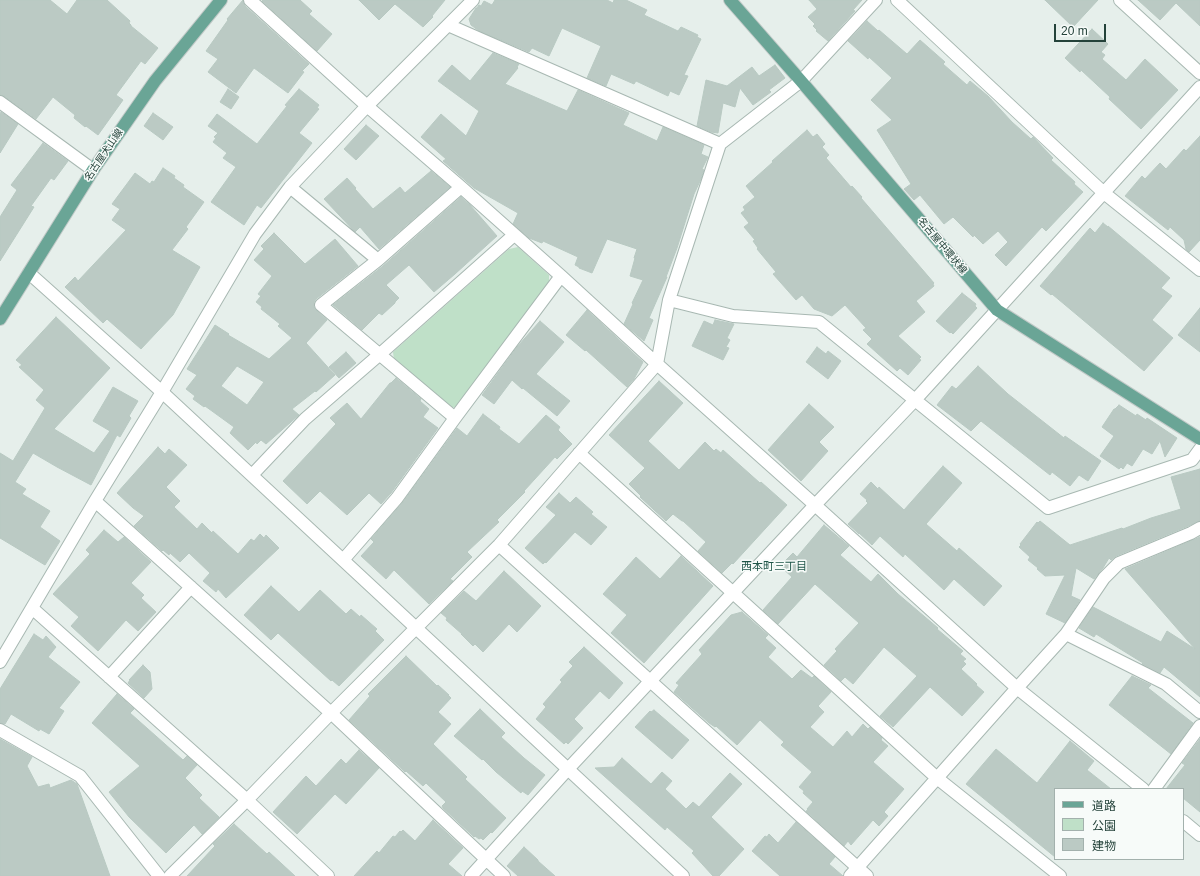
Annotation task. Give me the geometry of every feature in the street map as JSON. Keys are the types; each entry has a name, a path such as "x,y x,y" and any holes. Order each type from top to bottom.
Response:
{"main road":[{"name":"名古屋犬山線","path":"0,319 93,170 155,81 222,0"},
{"name":"名古屋中環状線","path":"730,0 997,310 1200,439"}],"street":[{"path":"250,0 367,106 561,276 1017,688 1142,788"},
{"path":"0,662 255,234 290,188 367,106 473,0"},
{"path":"170,876 499,545 657,364 669,300 720,144 801,81 876,0"},
{"path":"897,0 1104,193 1200,270"},
{"path":"1120,0 1200,73"},
{"path":"448,25 720,144"},
{"path":"471,876 568,769 815,504 915,400 1200,87"},
{"path":"0,102 93,170"},
{"path":"455,418 321,305 378,260 461,187"},
{"path":"290,188 378,260"},
{"path":"252,476 305,419 380,355 514,235"},
{"path":"29,272 162,392 683,876"},
{"path":"343,560 397,498 561,276"},
{"path":"669,300 733,316 819,322 1048,508 1192,460 1200,449"},
{"path":"579,453 937,778 1060,876"},
{"path":"95,501 331,713 504,876"},
{"path":"854,872 1066,634 1104,578 1119,563 1200,528"},
{"path":"499,545 650,681 854,872 867,876"},
{"path":"109,677 191,587"},
{"path":"32,608 247,800 328,876"},
{"path":"1066,634 1166,684 1200,712"},
{"path":"1155,788 1200,726"},
{"path":"0,730 80,776 159,876"},
{"path":"1184,822 1200,835"}],"green space":[{"path":"518,247 549,275 549,286 457,407 449,408 394,360 393,352 509,249"}],"building":[{"path":"0,0 50,0 67,14 77,0 107,0 130,21 129,23 131,26 158,48 145,64 141,61 116,95 123,100 98,135 74,118 75,115 53,97 36,119 4,96 0,95"},
{"path":"243,0 245,6 309,64 302,71 304,72 288,93 254,68 236,93 208,72 218,59 206,51 228,20 227,19"},
{"path":"300,0 312,11 309,14 332,34 317,51 262,1"},
{"path":"359,0 445,0 432,16 433,17 423,27 395,4 379,20"},
{"path":"495,0 607,0 613,3 614,0 626,0 647,10 644,15 678,31 681,27 698,35 697,37 701,39 684,75 688,76 679,95 670,91 668,96 636,81 634,84 611,74 606,86 587,78 601,46 562,28 549,56 532,48 529,52 479,31 471,25 469,19 476,8 479,5 481,6 484,1 492,5"},
{"path":"809,0 862,0 853,10 855,11 828,41 816,31 817,30 813,26 815,24 808,17 817,9"},
{"path":"1045,0 1098,0 1073,27"},
{"path":"1138,0 1200,0 1200,26 1176,3 1160,20"},
{"path":"867,21 907,54 920,40 945,62 943,64 967,85 970,81 988,96 1012,122 1031,139 1033,137 1053,158 1051,160 1075,182 1074,184 1083,192 1046,231 1042,227 1006,266 995,255 1008,242 998,231 983,244 974,235 973,237 953,217 944,224 920,195 914,200 904,189 911,184 877,130 892,120 871,100 892,78 869,57 868,59 848,41"},
{"path":"1092,29 1108,44 1101,52 1105,55 1102,59 1126,80 1145,59 1178,90 1141,129 1109,99 1110,97 1081,70 1080,72 1065,58"},
{"path":"493,53 519,64 517,67 518,68 505,84 567,111 578,90 629,113 623,125 657,141 663,127 704,145 701,154 708,157 702,169 704,170 694,194 667,277 649,318 653,320 644,341 624,324 643,280 630,276 637,249 607,239 592,273 579,268 575,265 578,257 543,241 542,243 529,238 513,224 518,213 474,188 443,161 446,159 421,137 441,114 466,136 479,111 438,81 452,65 470,81"},
{"path":"775,65 785,78 769,90 771,92 753,105 740,88 735,107 723,103 718,133 711,132 697,126 706,80 727,86 752,67 759,76"},
{"path":"228,89 239,97 231,109 220,102"},
{"path":"299,89 319,105 317,108 319,109 299,133 312,143 261,208 257,205 244,225 211,202 236,167 223,158 227,153 213,142 216,138 214,137 218,133 208,126 217,114 257,144 287,106 285,105"},
{"path":"1,112 18,124 0,153 0,114"},
{"path":"153,113 173,127 163,140 144,126"},
{"path":"366,125 379,136 356,160 344,149"},
{"path":"807,130 813,137 817,134 825,144 822,147 829,155 826,158 851,187 852,186 862,197 861,198 934,283 934,286 916,301 925,312 898,336 921,357 919,359 921,360 908,375 900,368 897,371 867,344 872,339 863,330 866,328 845,305 832,316 814,309 802,295 796,300 773,274 776,272 757,249 758,248 753,241 755,240 744,227 749,223 741,213 745,210 743,207 755,197 746,186"},
{"path":"1200,136 1200,240 1189,252 1186,249 1184,240 1170,227 1168,230 1125,196 1142,176 1145,179 1160,163 1166,169 1184,149 1186,151"},
{"path":"43,143 68,161 54,180 51,178 31,206 34,207 0,261 0,217 17,190 11,185"},
{"path":"163,168 175,176 174,178 184,185 183,187 204,202 186,227 188,229 172,250 200,267 173,315 141,349 107,319 103,323 65,287 75,277 78,281 126,230 112,220 120,209 112,204 135,173 150,184 152,181 154,182"},
{"path":"431,171 450,187 379,249 360,227 355,232 324,199 347,178 373,209 400,187 405,193"},
{"path":"461,197 497,236 434,292 409,265 386,285 399,298 382,315 379,313 362,330 333,305 383,266"},
{"path":"1103,223 1170,278 1161,288 1172,296 1152,320 1173,338 1144,371 1052,294 1051,295 1040,286 1090,228 1095,233"},
{"path":"274,233 305,264 335,239 358,266 314,302 314,307 316,310 327,320 306,343 335,375 316,392 315,391 292,409 299,415 266,444 261,440 257,444 256,442 248,450 230,433 234,427 193,399 195,396 186,389 197,375 187,369 215,325 229,334 228,335 269,359 292,338 278,326 280,324 261,309 262,307 256,302 261,296 258,294 272,276 254,260 264,249 261,246","holes":["237,366 264,382 247,405 221,386"]},
{"path":"962,293 976,304 975,306 977,308 953,334 936,321"},
{"path":"1200,308 1200,352 1178,335"},
{"path":"587,310 643,362 634,379 627,387 586,350 585,351 566,335"},
{"path":"56,317 110,368 54,429 94,453 110,431 93,421 113,387 138,401 129,416 131,418 120,437 117,435 91,485 33,453 15,482 26,489 22,494 50,511 40,527 60,541 45,565 0,538 0,453 13,461 45,408 36,400 44,390 19,367 22,365 16,360"},
{"path":"715,320 734,324 727,338 730,340 726,347 729,348 723,360 692,346 704,321 713,325"},
{"path":"540,321 564,342 536,374 570,401 557,416 512,380 494,404 482,395 517,347"},
{"path":"817,347 826,354 828,351 841,361 828,379 806,362"},
{"path":"346,352 356,363 339,378 329,367"},
{"path":"978,366 1008,394 1064,438 1065,436 1101,461 1088,481 1079,475 1070,486 1052,472 1050,475 981,421 971,431 937,405 952,386 956,389"},
{"path":"396,378 421,399 420,401 429,409 423,417 438,428 391,493 381,504 369,493 347,515 320,491 307,504 283,481 336,424 330,418 347,403 361,419 390,383"},
{"path":"659,381 683,403 648,441 679,470 705,442 714,451 716,449 721,453 723,450 787,505 733,564 732,563 722,573 698,551 706,542 673,514 666,521 640,497 641,496 629,484 645,468 609,435"},
{"path":"809,404 834,427 819,442 828,451 801,481 768,450"},
{"path":"1119,405 1136,416 1137,414 1146,420 1147,418 1177,438 1165,457 1160,441 1152,454 1143,449 1132,466 1127,463 1123,469 1121,467 1119,469 1100,456 1114,436 1102,427 1114,409"},
{"path":"483,414 500,427 499,429 519,444 546,415 560,427 558,430 572,444 557,459 555,457 524,491 525,492 497,520 499,522 467,552 472,557 450,579 453,581 429,604 394,570 386,579 361,556 374,542 371,539 403,502 457,428 467,436"},
{"path":"158,447 165,454 169,449 187,465 166,487 180,501 174,507 197,529 202,523 238,554 251,539 254,541 260,534 264,538 266,535 279,548 226,598 218,589 216,592 203,581 210,573 189,553 180,562 170,553 169,555 163,550 162,551 134,526 144,516 117,493"},
{"path":"943,466 962,483 926,524 957,551 959,548 1002,586 984,606 954,579 944,590 905,554 903,557 880,536 872,545 848,524 868,503 866,501 867,500 860,494 871,482 878,489 879,487 904,510"},
{"path":"1200,469 1200,521 1116,556 1111,560 1109,558 1094,579 1076,568 1071,596 1080,600 1065,623 1046,614 1065,575 1045,576 1028,560 1030,557 1019,547 1037,522 1038,523 1040,521 1070,545 1122,528 1123,529 1151,518 1181,509 1171,477"},
{"path":"559,493 570,503 576,497 593,512 591,514 607,527 591,545 575,532 546,563 545,562 543,564 525,548 556,515 546,507"},
{"path":"824,525 849,546 840,555 871,582 878,574 898,594 963,651 960,654 966,659 963,661 966,664 961,669 984,692 962,716 930,687 893,727 880,716 917,676 884,647 853,684 845,677 841,681 824,665 837,651 835,649 859,623 815,584 778,624 763,610 792,577 782,568 784,566 782,564 793,553 797,557"},
{"path":"104,530 118,542 124,537 151,562 131,583 144,595 141,598 156,612 138,631 126,620 98,651 71,626 79,617 53,594 90,554 86,550"},
{"path":"1200,537 1200,697 1164,667 1160,673 1142,664 1143,663 1096,634 1094,637 1079,628 1093,607 1161,642 1167,631 1195,649 1125,569"},
{"path":"681,556 713,586 644,663 611,633 627,615 603,594 636,557 660,579"},
{"path":"504,571 541,606 517,632 509,624 483,652 475,644 473,646 446,620 447,618 441,613 464,591 476,601"},
{"path":"271,586 299,612 320,590 346,614 351,609 360,617 361,615 377,629 375,631 384,640 339,686 332,680 331,681 278,633 271,640 244,615"},
{"path":"742,612 768,635 765,638 776,648 768,657 792,679 801,670 812,678 814,676 831,692 818,706 824,712 810,727 833,747 847,731 852,737 863,724 868,729 870,727 888,746 873,762 904,789 884,812 888,816 879,826 873,820 851,845 848,841 844,846 806,811 813,802 799,787 812,772 781,745 784,742 760,720 737,745 674,692 679,685 676,683 702,654 699,650 731,615"},
{"path":"34,634 43,640 46,636 56,647 48,657 80,682 59,708 64,711 49,734 40,729 39,731 11,714 5,724 0,723 0,689"},
{"path":"584,647 623,683 609,699 600,691 574,719 583,728 568,744 566,742 564,744 536,719 546,707 543,704 562,682 560,680 573,666 569,662"},
{"path":"406,656 451,698 438,712 451,724 433,744 467,777 465,779 506,818 483,840 475,836 474,837 443,808 442,806 446,802 426,783 423,786 406,771 405,772 349,720 370,696 368,694"},
{"path":"143,665 150,672 152,689 144,698 128,683"},
{"path":"1132,676 1151,685 1148,688 1193,723 1171,754 1109,705"},
{"path":"117,694 134,709 130,713 183,760 187,756 197,765 185,778 202,795 199,798 219,817 202,834 194,825 166,853 129,817 109,792 140,766 92,723"},
{"path":"480,709 505,733 501,737 545,775 528,795 522,791 521,793 483,759 482,760 454,736"},
{"path":"654,710 689,740 672,759 635,727 650,711 651,712"},
{"path":"0,739 32,757 27,766 38,787 49,784 50,788 71,780 77,784 110,876 0,876"},
{"path":"1200,739 1200,812 1184,799 1184,788 1167,788 1185,765 1182,763"},
{"path":"1070,741 1094,761 1087,770 1110,788 1054,788 1054,856 966,784 996,749 1037,783"},
{"path":"359,750 379,768 346,804 335,794 297,834 273,812 306,776 316,786 341,759 346,764"},
{"path":"622,758 651,784 662,772 672,781 665,789 686,809 693,802 699,807 730,773 742,784 711,817 744,849 719,876 713,876 692,853 694,851 667,827 665,830 595,768 614,767"},
{"path":"433,820 463,848 448,864 462,876 354,876 377,851 379,853 393,836 395,837 400,831 401,832 403,830 415,841"},
{"path":"796,822 835,857 829,864 843,876 780,876 752,851 765,836 767,837 769,834 778,843"},
{"path":"234,824 267,854 269,852 295,876 187,876 215,846 213,844"},
{"path":"524,847 555,876 518,876 507,866"}],"district":[{"name":"西本町三丁目","path":"774,567"}]}
